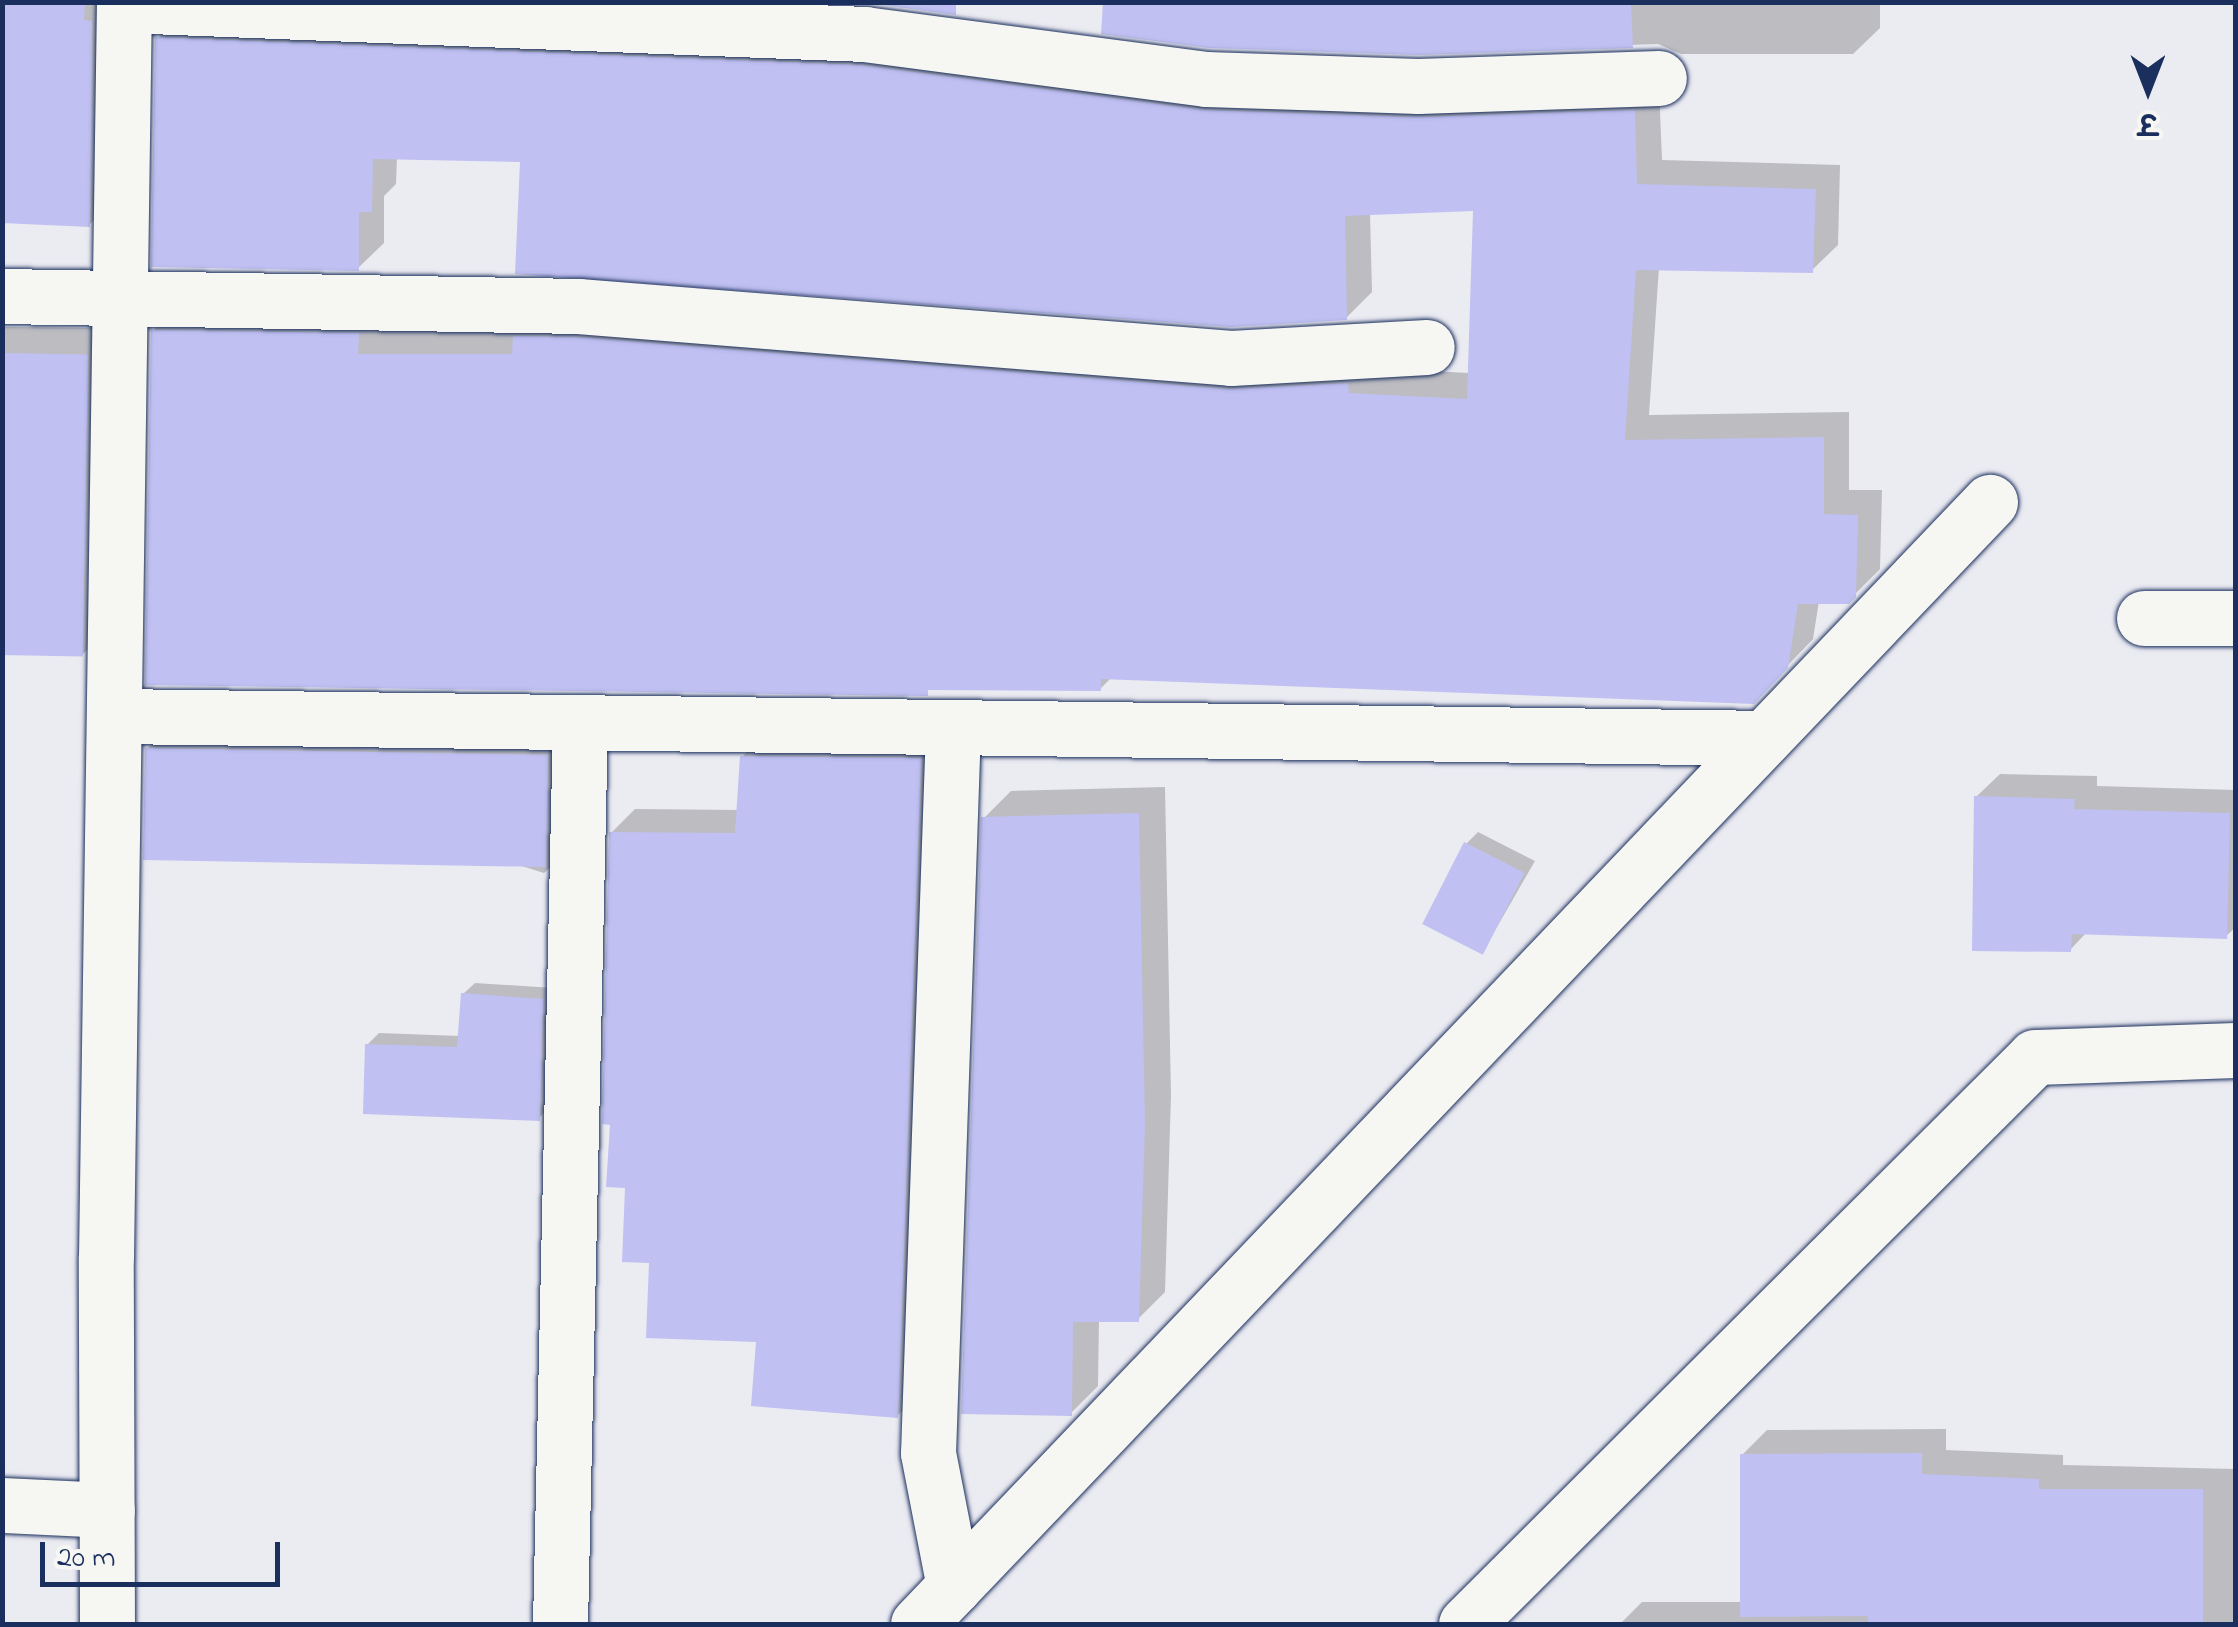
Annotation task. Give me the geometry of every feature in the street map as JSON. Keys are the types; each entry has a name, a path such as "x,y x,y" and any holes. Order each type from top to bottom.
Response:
{"street":[{"path":"107,1624 124,4 864,34 1206,80 1418,86 1659,78"},
{"path":"2,296 120,295 578,306 1231,358 1427,347"},
{"path":"936,1606 1990,502"},
{"path":"2144,618 2236,618"},
{"path":"114,716 1764,738"},
{"path":"560,1624 580,723"},
{"path":"936,1606 928,1453 952,727"},
{"path":"1466,1624 2035,1057 2236,1050"},
{"path":"2,1505 107,1510"}],"building":[{"path":"2,2 85,2 84,20 92,21 90,227 2,223"},
{"path":"858,2 956,2 956,15 868,3"},
{"path":"1103,2 1631,2 1633,48 1418,55 1209,48 1101,34"},
{"path":"155,37 861,65 1205,110 1419,117 1635,110 1637,184 1816,189 1813,273 1636,270 1625,440 1824,437 1824,514 1858,515 1856,597 1849,604 1798,604 1788,668 1754,704 1101,679 1101,691 928,690 928,696 145,685 151,330 359,333 358,354 512,354 513,336 576,337 1229,389 1348,383 1349,393 1467,399 1473,211 1345,216 1347,320 1231,327 515,274 520,162 373,159 372,212 359,212 359,271 151,267"},
{"path":"2,353 88,355 83,656 2,655"},
{"path":"145,748 548,755 546,867 143,860"},
{"path":"740,756 921,758 898,1418 751,1406 756,1342 646,1338 649,1263 622,1262 625,1188 606,1187 610,1125 602,1124 609,832 735,833"},
{"path":"1974,796 2075,799 2074,809 2230,813 2227,939 2072,934 2071,952 1972,951"},
{"path":"1139,813 1145,1123 1139,1322 1073,1322 1072,1416 961,1414 981,817"},
{"path":"1464,842 1525,873 1483,955 1422,924"},
{"path":"461,993 543,999 540,1121 363,1114 365,1044 457,1047"},
{"path":"1922,1453 1922,1474 2039,1479 2039,1489 2203,1489 2203,1624 1868,1624 1868,1616 1740,1617 1740,1454"}]}
